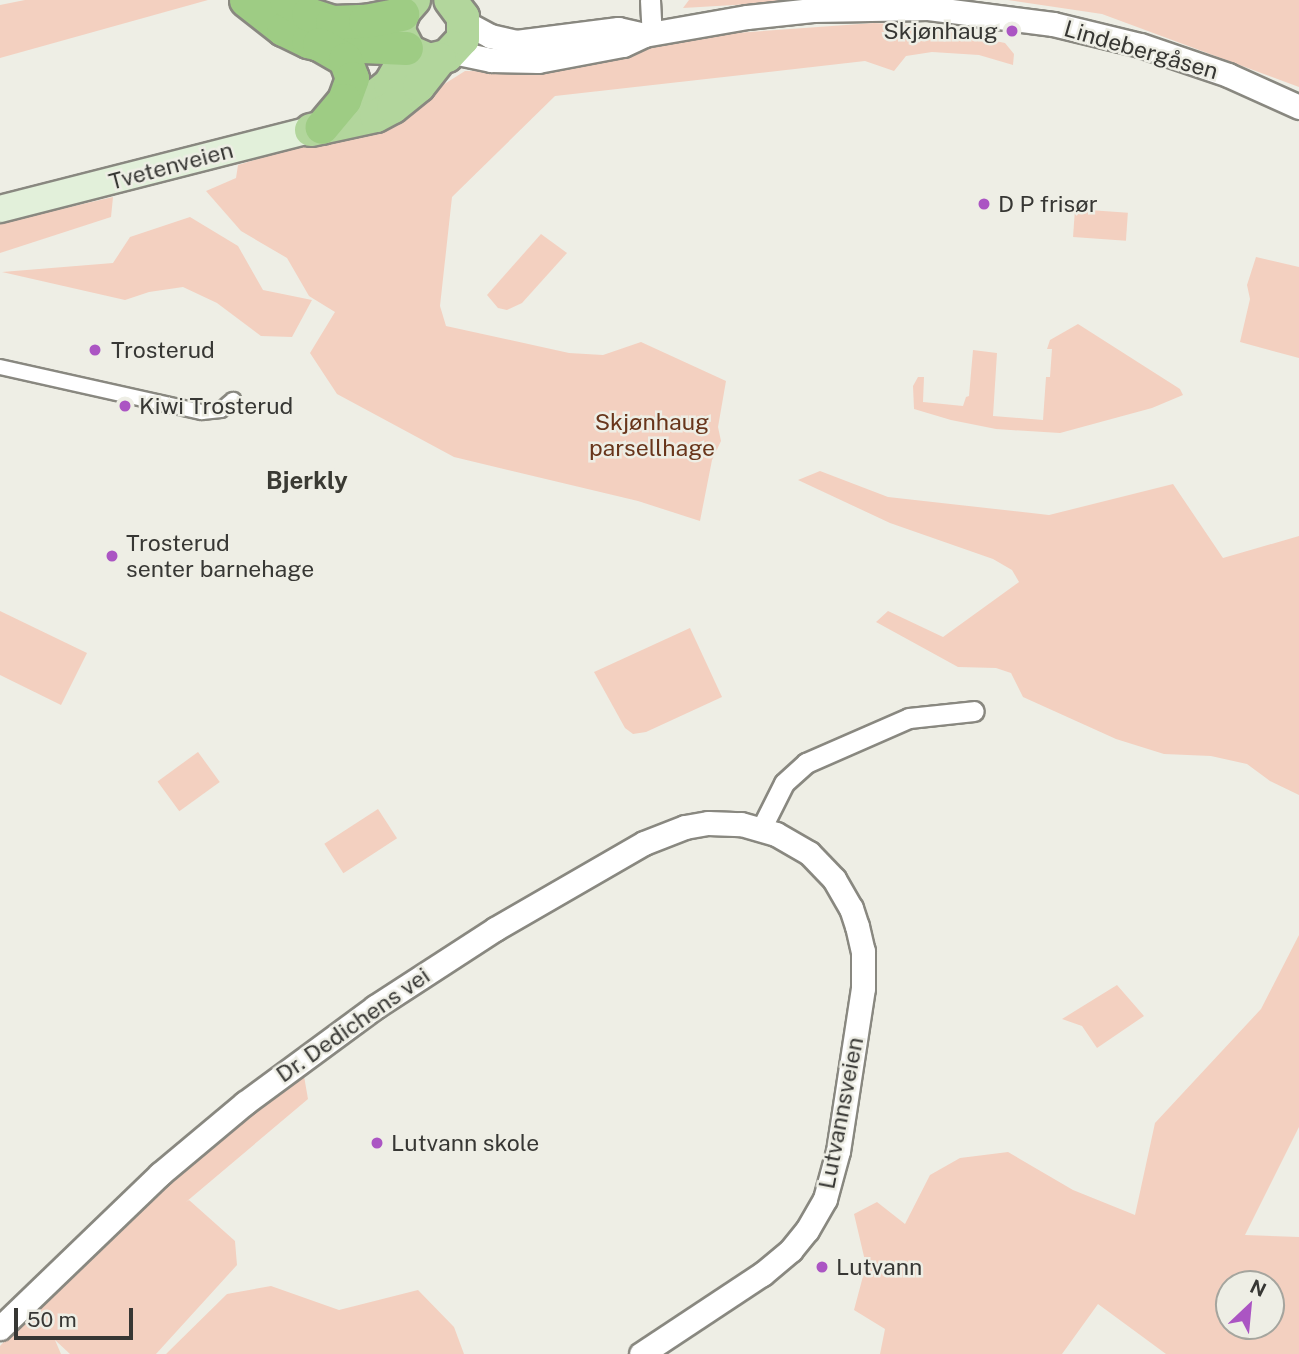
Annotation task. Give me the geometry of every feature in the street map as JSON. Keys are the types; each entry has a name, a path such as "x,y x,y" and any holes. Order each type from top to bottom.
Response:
{"highway":[{"path":"246,0 283,29 317,31 407,49 418,57 446,56"},
{"path":"317,31 410,4"},
{"path":"407,49 399,31 410,4"},
{"name":"Tvetenveien","path":"325,126 376,116 393,107 419,86 463,39 456,6"},
{"path":"317,31 350,67 351,83 344,100 325,126"},
{"name":"Tvetenveien","path":"325,126 390,84 407,49"}],"main road":[{"name":"Tvetenveien","path":"0,209 325,126"}],"street":[{"path":"648,34 650,0"},
{"name":"Lindebergåsen","path":"456,6 491,36 516,42 618,29 648,34"},
{"name":"Lindebergåsen","path":"446,56 538,61 623,45 648,34 783,13 873,8 938,9 1053,24 1140,44 1228,75 1299,107"},
{"path":"0,367 202,412 221,410 233,400"},
{"path":"761,829 784,783 806,763 909,718 974,711"},
{"name":"Dr. Dedichens vei","path":"0,1328 130,1200 192,1146 293,1066 428,971 549,896 664,834 708,823 741,824 761,829"},
{"name":"Lutvannsveien","path":"642,1354 778,1262 801,1239 817,1215 834,1172 860,1012 862,947 851,908 829,873 809,853 761,829"}],"green space":[{"path":"25,0 208,0 0,58 0,5"},
{"path":"689,0 817,0 683,8"},
{"path":"1008,0 1299,0 1299,87 1102,14"},
{"name":"Skjønhaug parsellhage","path":"874,23 924,26 1005,43 1014,54 1013,65 979,55 932,52 906,56 894,71 865,61 555,96 452,197 440,306 446,326 569,353 603,355 641,342 726,381 718,427 721,441 712,460 700,521 638,501 454,457 337,394 310,353 335,312 309,296 287,258 241,231 206,191 236,178 238,165 392,117 465,71 551,72 667,38"},
{"path":"113,197 111,217 0,253 0,223"},
{"path":"1075,209 1128,213 1126,241 1073,237"},
{"path":"190,217 238,246 263,290 312,300 292,337 261,336 217,303 183,287 149,292 125,300 2,272 113,263 130,237"},
{"path":"541,234 567,253 522,303 507,310 498,308 487,295"},
{"path":"1256,257 1299,267 1299,358 1240,342 1250,299 1247,285"},
{"path":"1078,324 1180,389 1183,395 1152,408 1060,433 996,429 914,409 913,386 918,377 924,377 923,402 963,406 969,396 973,350 997,353 993,416 1043,420 1046,377 1050,377 1052,349 1047,349 1050,340"},
{"path":"820,471 888,497 1049,515 1173,484 1223,558 1299,536 1299,795 1270,781 1247,764 1211,756 1164,754 1116,739 1023,697 1011,673 996,668 958,667 876,622 888,611 943,637 1019,582 1012,570 993,559 890,523 798,480"},
{"path":"0,611 87,653 61,705 0,675"},
{"path":"690,628 722,697 646,732 633,734 625,728 594,672"},
{"path":"198,752 220,782 179,811 158,781"},
{"path":"378,809 397,838 343,873 324,844"},
{"path":"1299,935 1299,1127 1245,1235 1299,1237 1299,1354 1166,1354 1098,1304 1062,1354 880,1354 885,1329 854,1310 866,1265 854,1214 877,1202 905,1224 930,1175 960,1158 1008,1152 1073,1190 1135,1215 1155,1123 1261,1009"},
{"path":"1117,985 1144,1016 1097,1048 1082,1026 1062,1019"},
{"path":"304,1076 308,1099 186,1202 189,1200 235,1241 237,1265 156,1354 70,1354 55,1340 61,1354 0,1354 0,1346 136,1202"},
{"path":"271,1286 339,1310 418,1290 454,1327 464,1354 166,1354 227,1294"}],"place":[{"name":"Skjønhaug","path":"1012,31"},
{"name":"D P frisør","path":"984,204"},
{"name":"Trosterud","path":"95,350"},
{"name":"Kiwi Trosterud","path":"125,406"},
{"name":"Trosterud senter barnehage","path":"112,556"},
{"name":"Lutvann skole","path":"377,1143"},
{"name":"Lutvann","path":"822,1267"}],"district":[{"name":"Bjerkly","path":"307,481"}]}
